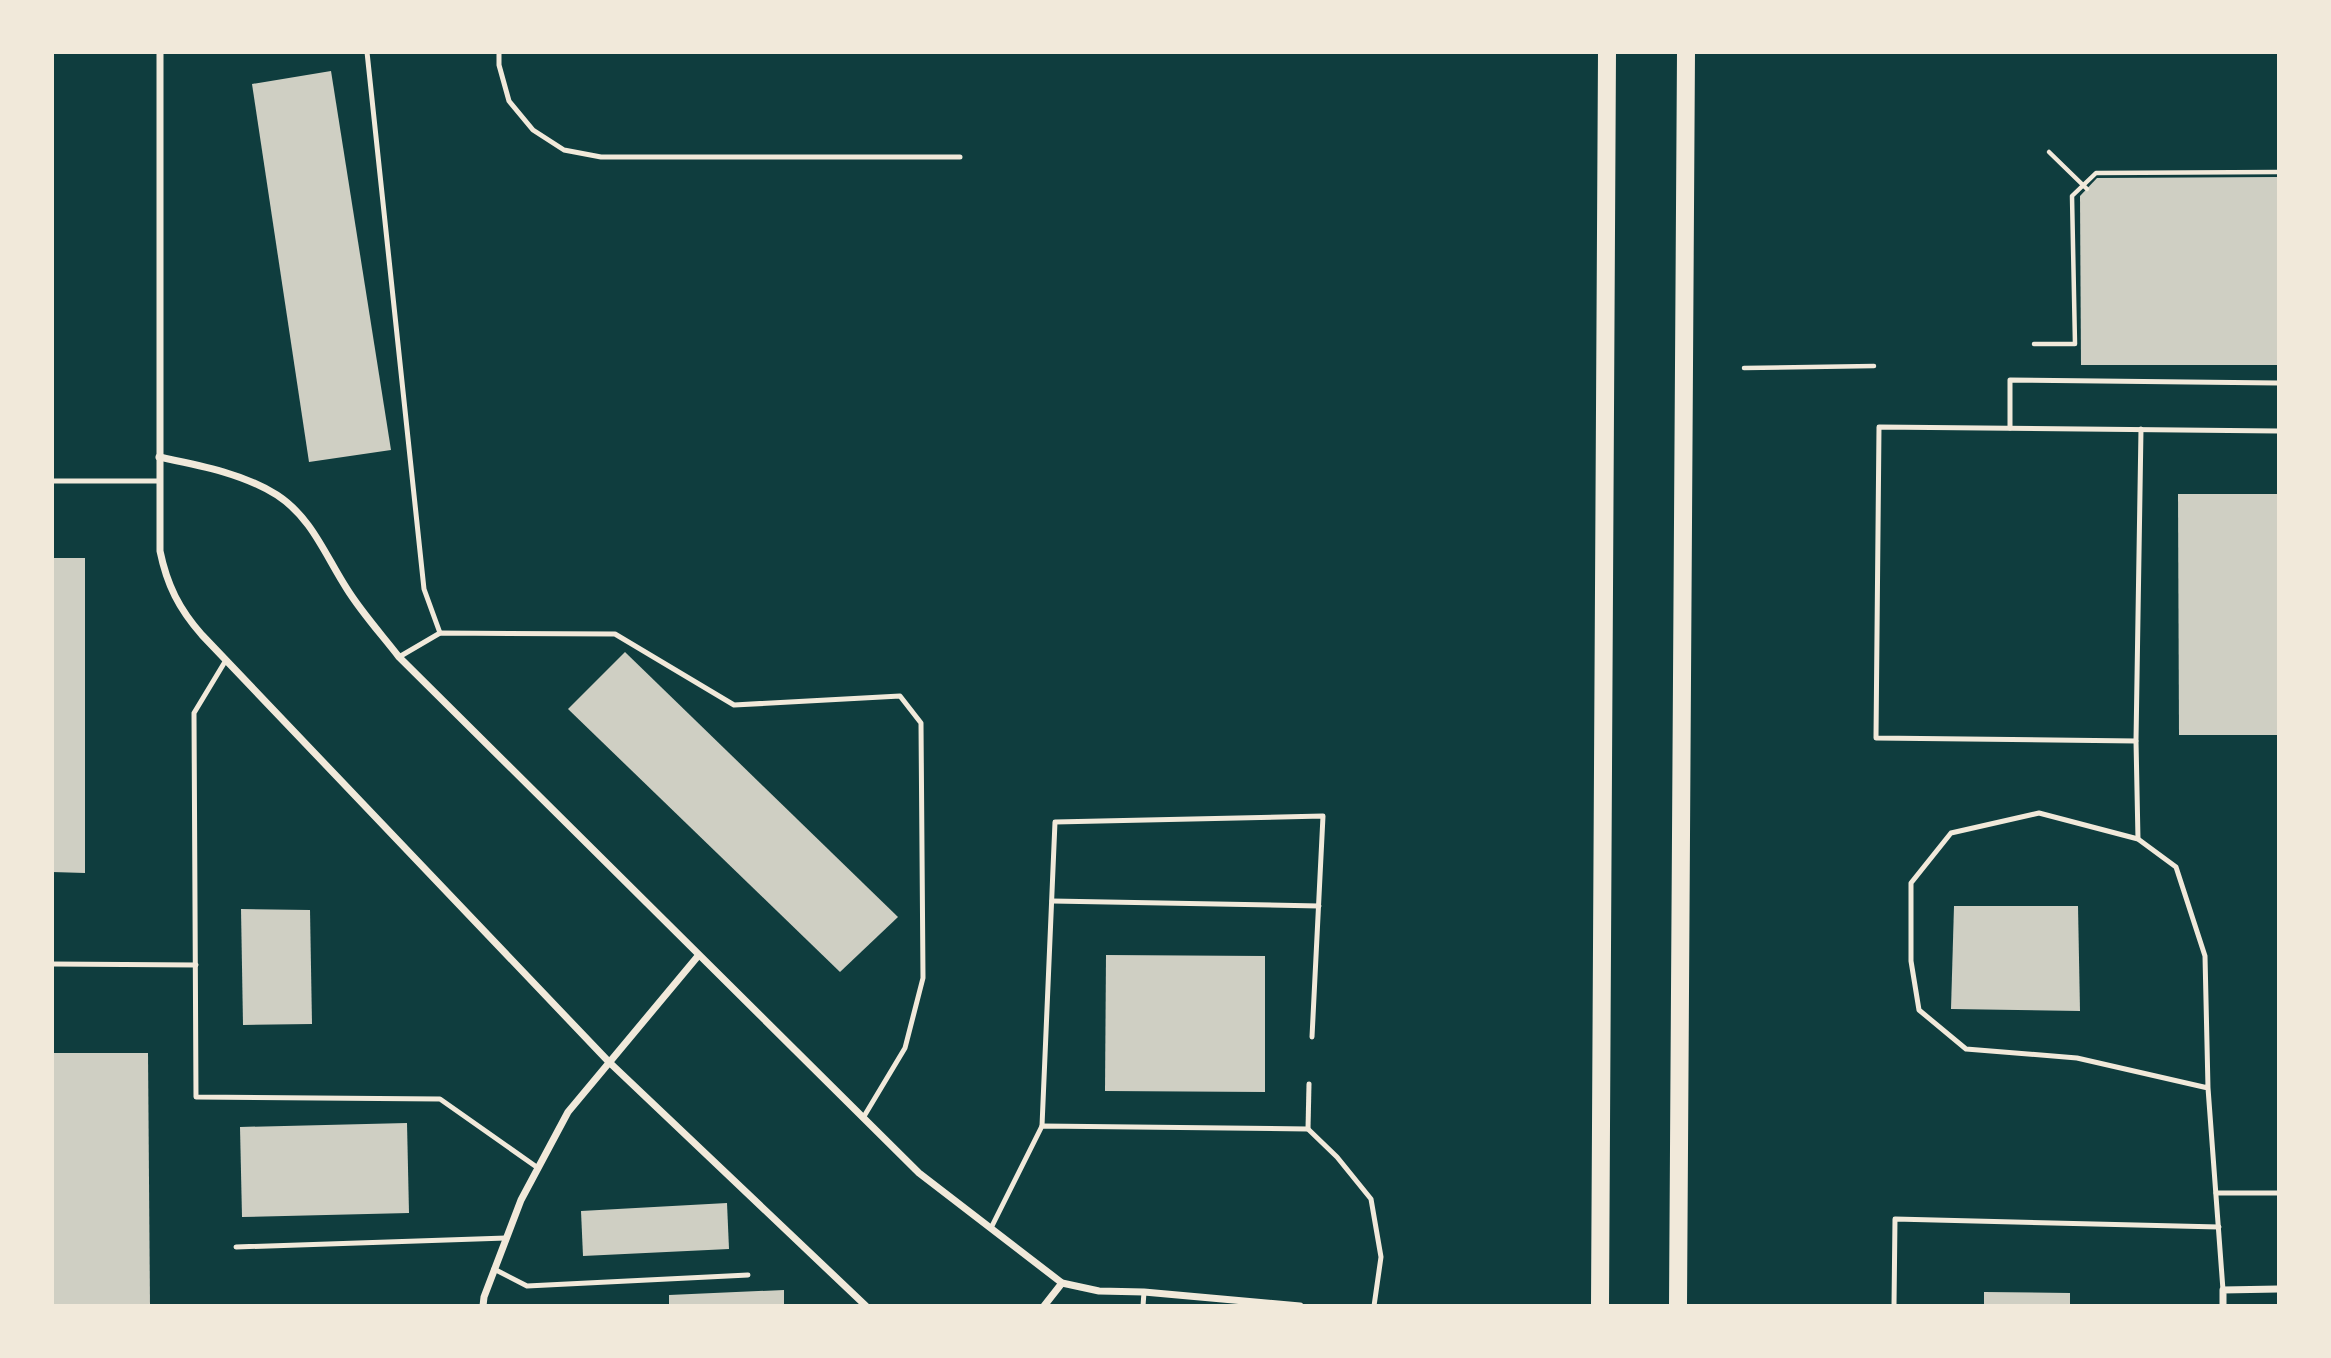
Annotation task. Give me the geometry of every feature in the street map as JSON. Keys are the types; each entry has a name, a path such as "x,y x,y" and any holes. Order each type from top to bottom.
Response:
{"main road":[{"path":"1600,1306 1607,52"},
{"path":"1678,1306 1686,52"}],"street":[{"path":"160,52 160,551 173,595 185,616 226,660 609,1062 866,1306"},
{"path":"159,457 226,473 253,483 277,495 309,523 348,592 399,657 919,1173 1062,1283 1099,1291 1300,1306"},
{"path":"484,1306 484,1297 520,1200 568,1112 698,956"},
{"path":"1044,1306 1062,1283"},
{"path":"2223,1306 2223,1290 2278,1289"}],"lane":[{"path":"367,52 424,589 440,633"},
{"path":"499,52 499,65 509,101 533,130 564,150 601,157 960,157"},
{"path":"2010,428 2010,380 2278,383"},
{"path":"2136,741 1876,738 1879,427 2278,431"},
{"path":"2138,839 2136,741 2141,429"},
{"path":"52,481 159,481"},
{"path":"399,657 440,633 615,634 734,705 900,696 921,723 923,978 905,1048 863,1118"},
{"path":"226,660 194,713 196,1097 440,1099 538,1168"},
{"path":"2208,1088 2077,1058 1966,1049 1919,1010 1910,961 1911,883 1951,833 2039,813 2138,839 2176,867 2205,956 2208,1088 2223,1290"},
{"path":"991,1228 1042,1126 1055,822 1323,816 1312,1037"},
{"path":"1052,901 1319,906"},
{"path":"52,964 196,965"},
{"path":"1308,1129 1309,1084"},
{"path":"1042,1126 1308,1129 1337,1157 1371,1199 1381,1257 1374,1306"},
{"path":"2216,1194 2278,1193"},
{"path":"1894,1306 1895,1219 2220,1227"},
{"path":"236,1247 506,1238"},
{"path":"494,1269 527,1286 748,1275"},
{"path":"1143,1306 1144,1293"}],"path":[{"path":"2049,152 2085,187"},
{"path":"2034,344 2075,344 2073,196 2085,187 2096,173 2278,172"},
{"path":"1744,368 1874,366"}],"building":[{"path":"331,71 391,450 309,462 252,84"},
{"path":"2278,177 2278,365 2081,365 2080,196 2097,178"},
{"path":"2178,494 2278,494 2278,735 2179,735"},
{"path":"52,558 85,558 85,873 52,872"},
{"path":"625,652 898,917 840,972 568,709"},
{"path":"1954,906 2078,906 2080,1011 1951,1009"},
{"path":"241,909 310,910 312,1024 243,1025"},
{"path":"1106,955 1265,956 1265,1092 1105,1091"},
{"path":"52,1053 148,1053 150,1306 52,1306"},
{"path":"407,1123 409,1213 242,1217 240,1127"},
{"path":"727,1203 729,1249 583,1256 581,1211"},
{"path":"784,1290 784,1306 669,1306 669,1295"},
{"path":"1984,1292 2070,1293 2070,1306 1984,1306"}]}
